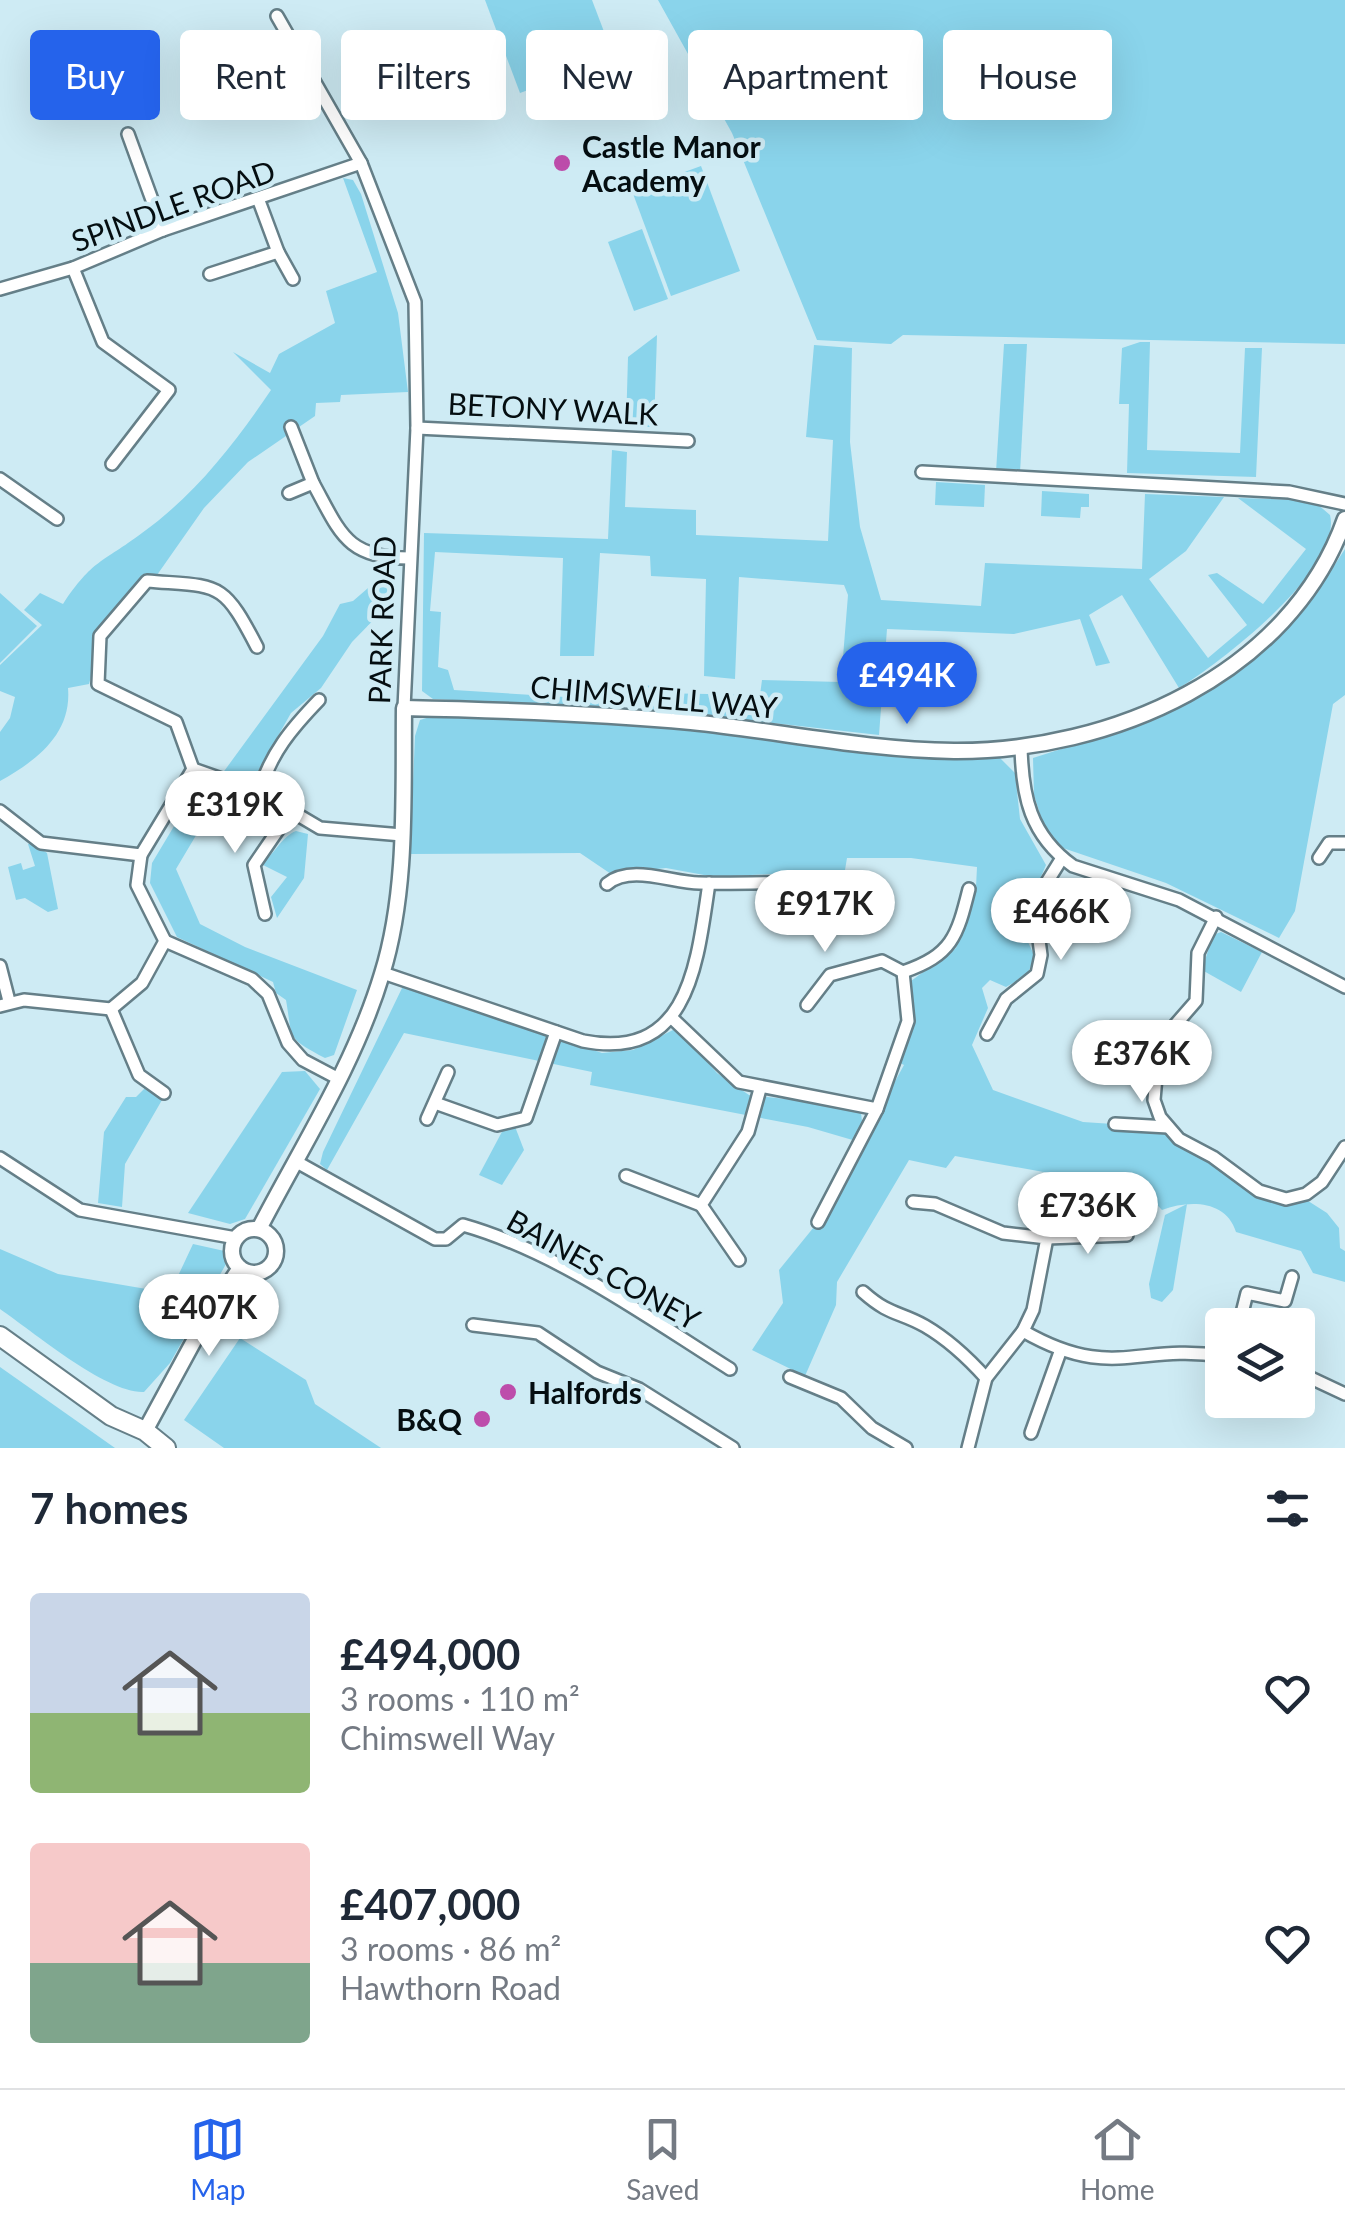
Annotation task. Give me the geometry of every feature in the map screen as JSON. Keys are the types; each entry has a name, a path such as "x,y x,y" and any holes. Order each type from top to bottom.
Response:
{"main road":[{"path":"0,1336 111,1416 145,1431 166,1448"}],"street":[{"name":"PARK ROAD","path":"259,1229 338,1079 383,973 402,834 416,428 415,302 361,163 278,16"},
{"path":"128,134 163,230"},
{"name":"SPINDLE ROAD","path":"0,289 73,268 163,230 260,201 361,163"},
{"path":"260,201 278,252 293,278"},
{"path":"210,274 278,252"},
{"path":"73,268 103,342 169,390 112,464"},
{"path":"291,427 313,483 343,537 353,547 376,557 410,558"},
{"name":"BETONY WALK","path":"416,428 688,440"},
{"path":"922,472 1289,492 1345,504"},
{"path":"0,479 57,518"},
{"path":"290,492 313,483"},
{"name":"CHIMSWELL WAY","path":"404,708 628,716 916,750 1021,746 1140,714 1180,698 1241,661 1310,588 1345,519"},
{"path":"256,647 238,610 214,586 147,581 100,636 98,684 176,722 192,769 141,856 137,885 165,941 252,979 268,994 288,1044 302,1060 338,1079"},
{"path":"259,792 268,763 285,735 319,700"},
{"path":"1021,746 1022,793 1029,816 1062,858 1073,866 1179,900 1345,987"},
{"path":"192,769 259,792 289,814 320,828 402,834"},
{"path":"0,811 41,843 141,856"},
{"path":"265,914 254,865 289,814"},
{"path":"1319,858 1329,843 1345,844"},
{"path":"987,1034 1006,999 1037,974 1041,955 1034,903 1041,884 1062,858"},
{"path":"607,884 614,878 655,876 709,883 819,882"},
{"path":"383,973 556,1032 616,1048 632,1045 672,1018 694,967 709,883"},
{"path":"807,1005 830,975 882,961 903,972 928,963 950,948 969,889"},
{"path":"1216,917 1198,952 1196,1002 1168,1032 1158,1054 1154,1100 1168,1127 1179,1140 1213,1157 1259,1191 1286,1200 1306,1194 1322,1182 1345,1147"},
{"path":"0,966 4,1003 111,1009 142,983 165,941"},
{"path":"818,1222 876,1110 908,1022 903,972"},
{"path":"111,1009 140,1075 164,1093"},
{"path":"672,1018 739,1082 876,1110"},
{"path":"435,1102 497,1125 526,1118 556,1032"},
{"path":"427,1118 448,1072"},
{"path":"700,1205 748,1132 760,1089"},
{"path":"1115,1124 1168,1127"},
{"path":"0,1158 80,1210 236,1238"},
{"name":"BAINES CONEY","path":"295,1161 435,1239 446,1240 463,1225 496,1234 730,1369"},
{"path":"626,1176 700,1205 739,1260"},
{"path":"914,1202 935,1204 1002,1233 1047,1238 1126,1235"},
{"path":"259,1229 272,1237 276,1259 262,1272 240,1268 232,1254 236,1238 247,1230 259,1229"},
{"path":"968,1448 986,1378 1023,1331 1033,1310 1047,1238"},
{"path":"145,1431 208,1315 240,1268"},
{"path":"1243,1308 1247,1293 1285,1301 1292,1277"},
{"path":"864,1292 886,1312 938,1335 965,1354 986,1378"},
{"path":"474,1325 538,1333 597,1372 639,1389 733,1448"},
{"path":"1023,1331 1060,1352 1096,1360 1205,1357"},
{"path":"1031,1433 1060,1352"},
{"path":"790,1377 841,1398 872,1428 906,1448"},
{"path":"1315,1380 1345,1394"}],"shaded area":[{"path":"485,0 592,0 603,30 526,30 526,91 520,93 506,56 506,30 496,30"},
{"path":"658,0 1345,0 1345,344 903,335 891,344 817,340 725,120 923,120 923,30 688,30 688,54"},
{"path":"701,166 740,271 671,296 632,191"},
{"path":"343,178 353,180 361,194 398,313 408,392 341,395 340,402 316,403 315,416 248,462 204,508 157,575 141,582 100,644 89,684 68,688 64,719 49,744 0,781 0,732 10,718 15,697 0,691 0,665 42,625 24,610 40,593 63,604 91,570 161,518 228,449 271,390 233,352 270,373 279,354 335,323 326,291 377,272"},
{"path":"642,229 668,299 634,311 608,242"},
{"path":"657,335 654,427 626,427 628,357"},
{"path":"1150,342 1147,450 1240,453 1245,348 1262,348 1256,477 1127,473 1129,404 1119,404 1122,348"},
{"path":"1004,344 1027,344 1020,473 996,472"},
{"path":"814,345 852,348 850,442 860,527 881,600 981,606 985,563 1142,569 1145,494 1224,497 1186,551 1149,579 1208,658 1247,625 1208,575 1217,573 1263,604 1306,549 1238,498 1316,503 1330,515 1329,537 1318,561 1275,612 1222,658 1179,688 1122,595 1089,615 1110,663 1096,666 1080,619 1014,634 887,629 879,735 651,709 640,698 640,685 653,686 655,693 760,695 762,680 841,682 848,595 844,585 739,577 735,679 704,676 706,579 651,576 650,556 600,553 594,656 560,656 563,558 435,552 430,611 441,612 438,667 448,670 454,690 598,699 610,684 627,685 625,699 611,708 433,699 422,691 424,533 608,539 612,450 627,452 625,507 696,510 696,535 828,541 833,440 806,437"},
{"path":"936,482 985,485 984,507 935,505"},
{"path":"1042,491 1089,494 1089,507 1081,507 1080,518 1041,516"},
{"path":"1345,549 1345,695 1333,704 1295,911 1279,938 1166,883 1060,847 1045,830 1034,795 1033,758 1135,725 1213,689 1279,636"},
{"path":"382,576 389,581 391,602 352,642 321,688 291,713 252,782 222,774 323,636 340,604 353,601"},
{"path":"0,593 37,626 0,663"},
{"path":"433,716 585,719 896,752 1000,758 1015,773 1020,819 1046,865 1026,912 1017,913 1017,929 1030,931 1028,942 1035,957 1027,975 1006,987 990,980 982,988 988,1008 972,1045 993,1090 1083,1122 1173,1128 1274,1199 1305,1199 1327,1213 1339,1228 1340,1248 1345,1251 1345,1282 1313,1273 1301,1251 1236,1232 1224,1214 1205,1205 1162,1210 1143,1190 955,1156 946,1168 909,1160 837,1282 836,1305 805,1376 752,1350 783,1303 779,1270 818,1222 904,1065 900,1063 914,1017 911,981 956,948 976,887 977,867 911,858 847,858 845,870 715,877 666,868 611,874 580,853 410,854 415,736 420,720"},
{"path":"205,788 220,795 176,869 200,924 245,947 357,990 334,1055 325,1058 297,1041 286,1000 276,993 273,982 177,937 150,883 152,863 195,791"},
{"path":"296,831 308,834 304,878 277,918 271,897 287,877 261,864"},
{"path":"28,844 47,853 58,909 48,912 25,898 16,900 8,867 21,863 23,870 35,866"},
{"path":"1221,932 1262,952 1241,992 1202,970 1213,935"},
{"path":"403,986 602,1053 633,1050 673,1030 681,1032 717,1073 749,1095 843,1105 861,1113 863,1129 856,1141 808,1127 590,1085 592,1072 404,1033 327,1170 320,1164 323,1152"},
{"path":"305,1071 320,1089 245,1219 230,1224 188,1213 282,1072"},
{"path":"146,1087 162,1100 125,1164 122,1207 98,1203 104,1132 126,1097 136,1097"},
{"path":"514,1124 524,1150 502,1185 479,1175 505,1126"},
{"path":"1187,1204 1173,1290 1162,1302 1151,1298 1149,1284 1165,1215"},
{"path":"193,1244 229,1252 230,1257 170,1363 144,1392 110,1383 0,1309 0,1249 58,1274 170,1293"},
{"path":"240,1338 306,1380 315,1404 381,1448 224,1448 184,1420"},
{"path":"0,1367 115,1448 0,1448"}],"place":[{"name":"Castle Manor Academy","path":"562,163"},
{"name":"Halfords","path":"508,1392"},
{"name":"B&Q","path":"482,1419"}]}
